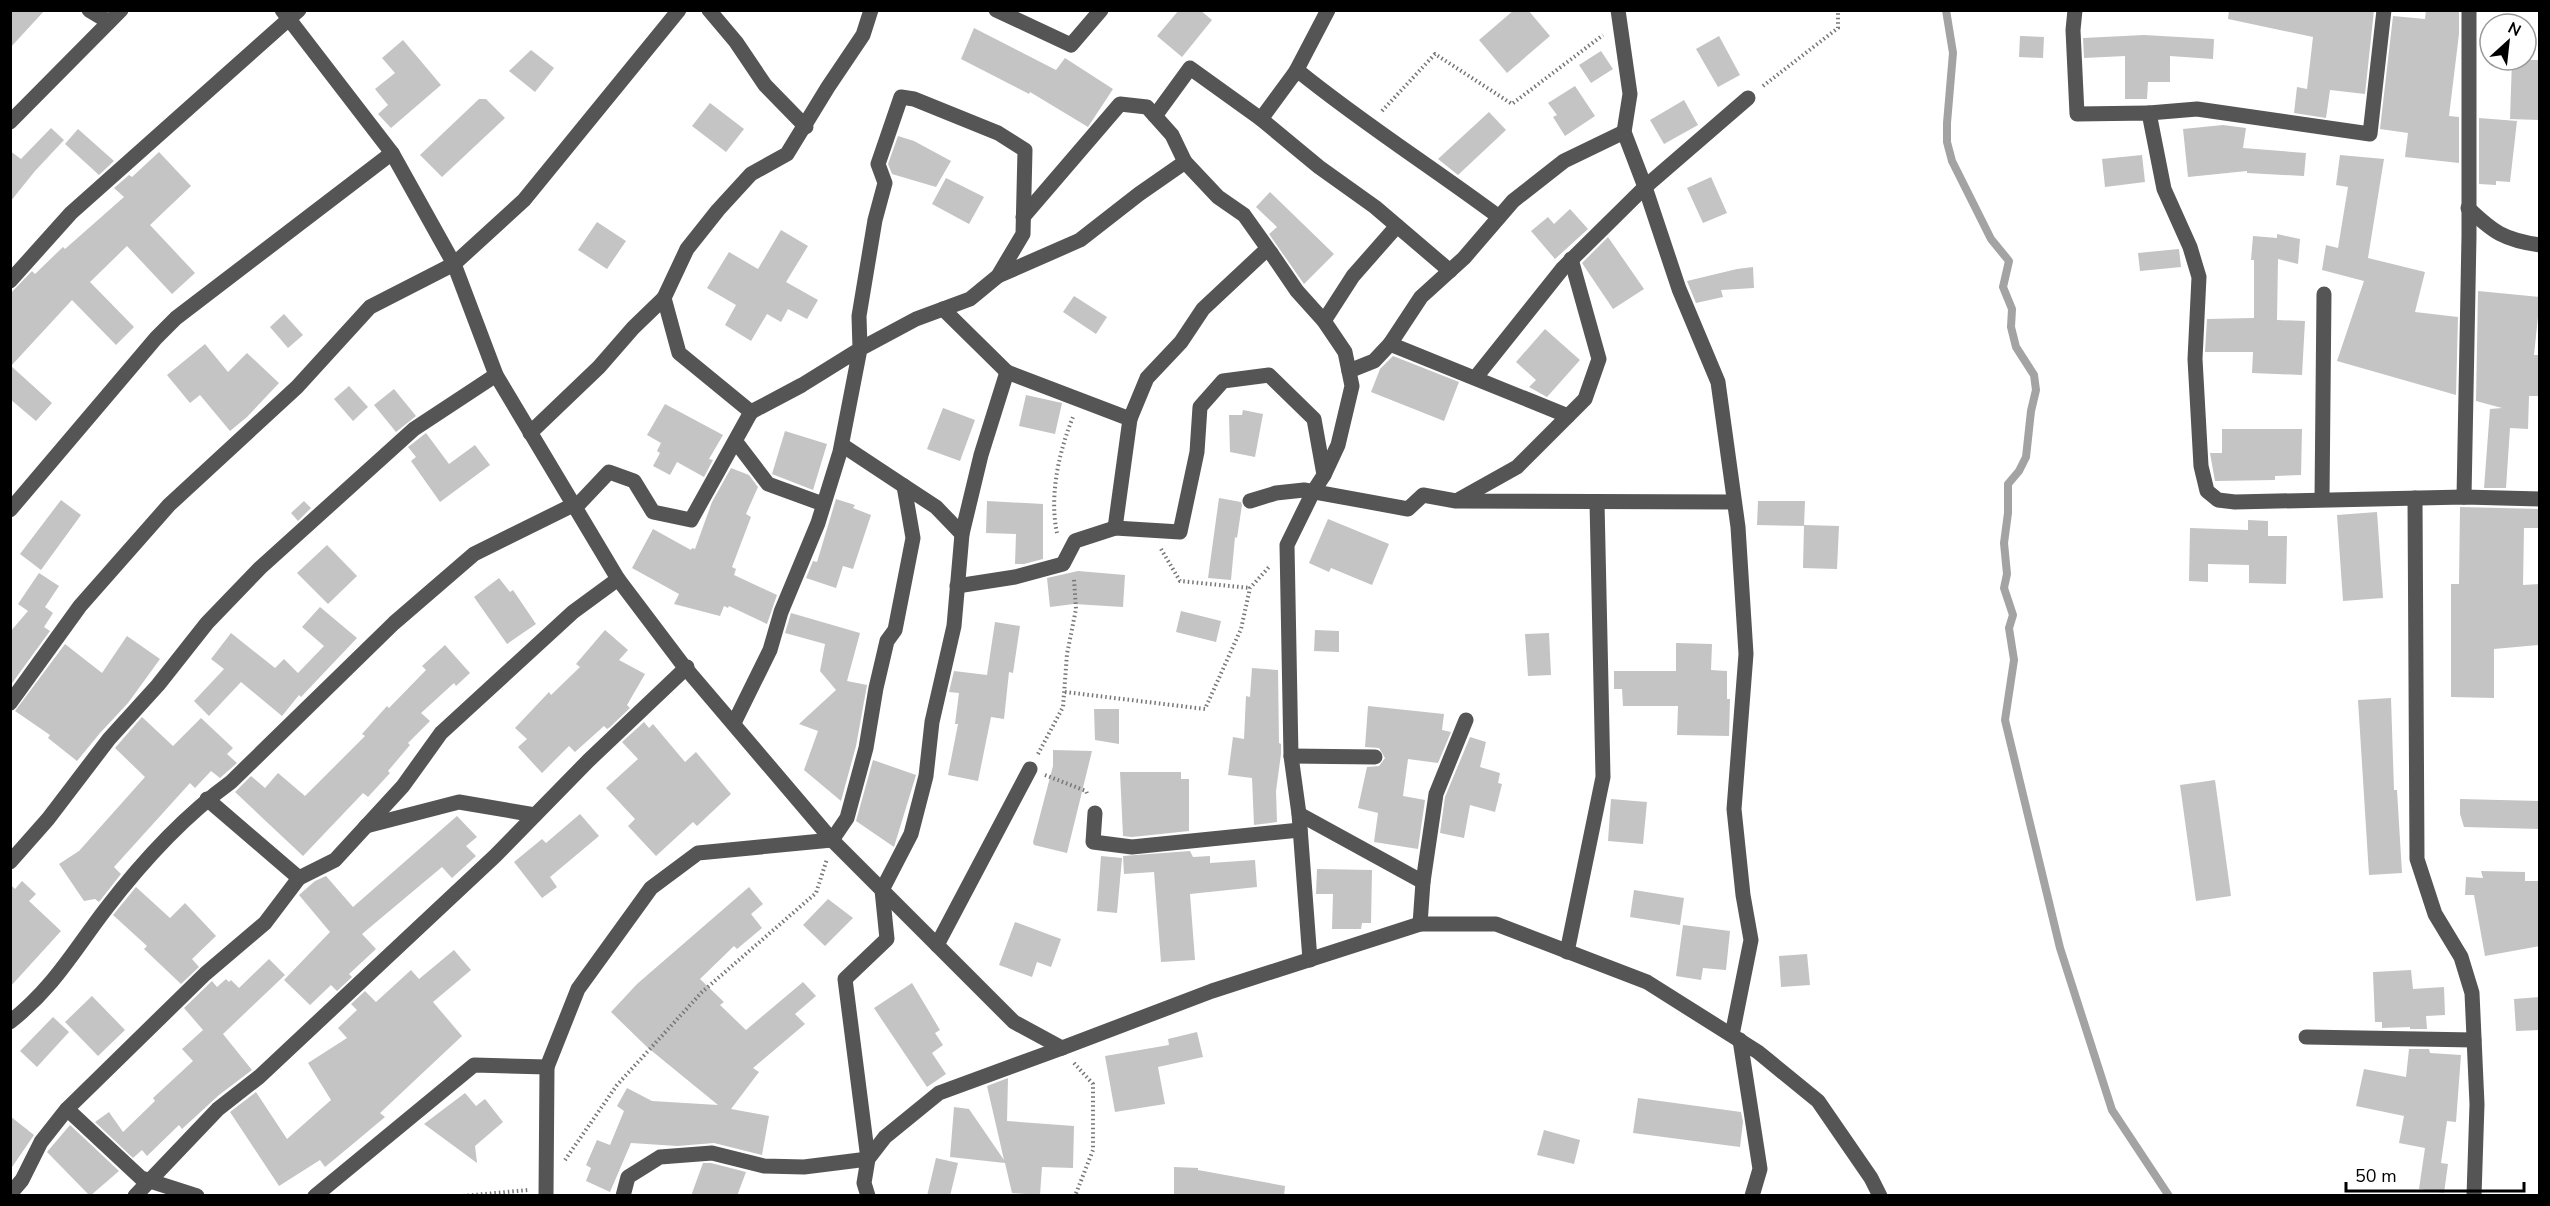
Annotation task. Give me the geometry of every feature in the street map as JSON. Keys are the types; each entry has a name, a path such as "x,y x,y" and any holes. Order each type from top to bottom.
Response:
{"street":[{"path":"89,10 109,22"},
{"path":"10,122 121,10"},
{"path":"10,702 80,606 169,505 297,387 370,308 454,264 524,200 679,10"},
{"path":"710,10 736,42 765,85 806,127"},
{"path":"530,433 599,367 633,328 664,298 687,249 718,210 752,174 787,154 863,35 872,10"},
{"path":"996,10 1071,45 1101,10"},
{"path":"1294,75 1328,10"},
{"path":"2075,10 2073,30 2077,114 2197,110 2370,134 2384,10"},
{"path":"2464,497 2469,236 2469,10"},
{"path":"10,281 71,213 291,14 392,153 454,264 496,375 618,579 687,667 832,840 1014,1022 1062,1048"},
{"path":"1619,16 1630,94 1624,132 1645,187 1678,289 1718,382 1734,502 1746,654 1734,809 1743,895 1751,940 1736,1038 1760,1169 1752,1196"},
{"path":"1155,116 1190,68 1262,119 1450,271"},
{"path":"1262,119 1297,70 1339,104 1499,217"},
{"path":"734,723 770,650 781,612 824,504 842,445 860,349 859,316 875,220 885,183 878,164 901,97 914,99 998,132 1025,150 1023,234 998,276"},
{"path":"1476,377 1571,259 1645,187 1748,98"},
{"path":"1023,217 1120,104 1147,106 1172,135 1185,162 1218,197 1244,215 1296,291 1324,321 1345,352 1352,386 1338,446 1287,545 1291,756 1299,814 1310,960"},
{"path":"2150,113 2164,189 2190,247 2199,277 2195,359 2201,466 2207,491 2218,500 2235,502 2464,497 2540,499"},
{"path":"1349,371 1374,361 1390,344 1421,297 1464,258 1513,201 1564,161 1624,132"},
{"path":"10,510 156,338 176,318 392,153"},
{"path":"10,1022 40,996 136,873 207,799 231,782 394,623 474,554 574,507 609,472 634,481 653,512 691,520 715,473 736,442 751,412 916,319 970,299 998,276 1080,240 1185,162"},
{"path":"2468,208 2490,229 2514,241 2540,245"},
{"path":"1324,321 1353,276 1397,226"},
{"path":"1115,528 1130,418 1147,378 1181,342 1203,309 1266,250 1271,253"},
{"path":"1456,501 1517,467 1585,399 1599,359 1571,259"},
{"path":"2322,499 2324,294"},
{"path":"664,298 679,353 751,412"},
{"path":"943,309 1007,372 1130,418"},
{"path":"1390,344 1568,416"},
{"path":"868,1196 864,1184 868,1159 845,979 887,939 882,890 911,834 926,776 932,722 954,626 962,534 981,455 1007,372"},
{"path":"10,862 48,819 109,739 158,686 207,623 260,568 414,429 496,375"},
{"path":"957,586 1015,577 1063,564 1075,541 1115,528 1180,532 1197,452 1200,407 1223,381 1269,375 1314,419 1324,475"},
{"path":"736,442 768,484 824,504"},
{"path":"842,445 936,507 962,534"},
{"path":"546,1192 548,1067 578,989 651,888 698,854 832,840 847,818 866,748 887,641 895,630 913,538 904,486"},
{"path":"1250,501 1276,493 1313,492 1408,509 1423,495 1456,501 1734,502"},
{"path":"2415,498 2417,859 2435,914 2461,957 2472,993 2476,1104 2474,1196"},
{"path":"1567,952 1603,777 1597,501"},
{"path":"10,1194 22,1180 41,1142 68,1109 205,974 265,923 299,878 335,860 402,786 441,733 573,612 618,579"},
{"path":"135,1196 218,1109 259,1077 495,856 687,667"},
{"path":"1420,924 1423,882 1436,794 1466,720"},
{"path":"1291,756 1376,757"},
{"path":"937,945 1030,769"},
{"path":"207,799 299,878"},
{"path":"366,826 459,802 535,815"},
{"path":"1095,813 1094,842 1132,847 1300,830"},
{"path":"1299,814 1423,882"},
{"path":"623,1196 628,1177 660,1157 712,1153 764,1166 804,1167 868,1159 885,1137 939,1094 1212,991 1420,924 1496,924 1647,982 1758,1052 1818,1101 1871,1178 1880,1196"},
{"path":"2306,1037 2474,1040"},
{"path":"315,1196 474,1065 548,1067"},
{"path":"68,1109 141,1178 198,1196"}],"path":[{"path":"1748,98 1838,28 1839,10"},
{"path":"1370,125 1435,54 1512,104 1619,16"},
{"path":"1080,400 1062,443 1053,515 1063,564 1074,573 1076,609 1067,654 1064,707 1030,769 1086,791 1095,813"},
{"path":"1150,530 1180,581 1250,588"},
{"path":"1065,692 1205,709 1241,629 1250,588 1287,545"},
{"path":"463,1196 546,1192 617,1084 702,992 816,893 832,840"},
{"path":"1062,1048 1093,1084 1093,1150 1075,1196"}],"building":[{"path":"10,10 45,10 10,48"},
{"path":"1179,10 1200,10 1212,20 1182,57 1157,36"},
{"path":"1514,10 1528,10 1550,36 1507,73 1479,40"},
{"path":"2229,10 2374,10 2365,94 2330,90 2326,118 2294,113 2297,87 2307,89 2313,37 2228,19"},
{"path":"2426,10 2459,10 2459,34 2449,116 2459,117 2459,163 2405,157 2408,133 2380,129 2393,16 2425,19"},
{"path":"974,28 1056,70 1065,58 1113,89 1088,127 1030,92 1029,94 961,59"},
{"path":"2144,35 2214,39 2213,59 2170,56 2170,82 2148,82 2147,99 2125,99 2125,56 2084,58 2083,38"},
{"path":"1719,36 1740,75 1718,87 1696,49"},
{"path":"2020,36 2044,37 2043,58 2019,57"},
{"path":"403,40 441,85 391,128 378,114 388,105 375,89 395,73 382,58"},
{"path":"531,50 554,68 535,92 509,71"},
{"path":"1601,51 1613,69 1591,83 1579,65"},
{"path":"2538,60 2540,60 2540,120 2510,119 2512,72 2538,72"},
{"path":"1575,86 1595,116 1565,136 1553,117 1557,115 1548,103"},
{"path":"479,99 486,99 505,118 442,177 420,155"},
{"path":"1684,100 1698,125 1664,144 1650,120"},
{"path":"710,103 744,129 726,152 692,126"},
{"path":"1489,112 1506,130 1458,175 1438,159"},
{"path":"2479,118 2517,121 2510,182 2496,181 2496,185 2479,184"},
{"path":"2223,125 2246,128 2243,148 2306,153 2304,176 2247,173 2247,171 2188,177 2183,129"},
{"path":"51,128 64,140 10,202 10,151 21,159"},
{"path":"78,129 114,161 99,175 65,144"},
{"path":"898,136 914,141 951,161 936,187 892,174 888,164"},
{"path":"159,152 191,186 150,225 195,273 172,294 127,246 90,282 134,327 116,345 72,300 11,366 52,403 36,421 10,399 10,294 32,271 35,274 63,247 65,249 124,197 114,188 129,175 132,177"},
{"path":"2142,155 2145,182 2105,187 2102,159"},
{"path":"2340,155 2384,159 2368,258 2425,272 2415,312 2458,317 2456,395 2337,361 2364,281 2322,270 2326,245 2338,248 2348,187 2336,185"},
{"path":"1711,177 1727,213 1703,223 1687,188"},
{"path":"946,178 984,197 969,224 932,204"},
{"path":"1270,192 1334,254 1304,284 1269,234 1277,227 1256,207"},
{"path":"1570,209 1588,229 1555,259 1531,231 1548,217 1554,224"},
{"path":"597,222 626,241 607,269 578,250"},
{"path":"781,230 808,246 786,282 818,300 807,319 788,309 781,322 767,314 751,341 725,325 736,305 707,288 729,252 758,269"},
{"path":"2277,234 2300,239 2298,264 2278,259 2277,320 2305,321 2302,375 2252,373 2253,352 2205,352 2207,319 2254,318 2254,260 2251,260 2253,236 2277,238"},
{"path":"1608,237 1644,289 1613,309 1582,263"},
{"path":"2179,249 2181,267 2140,271 2138,253"},
{"path":"1753,267 1754,288 1721,290 1723,297 1696,303 1687,281 1737,269"},
{"path":"2478,291 2540,297 2534,355 2540,355 2540,396 2529,396 2528,429 2510,428 2506,488 2484,488 2490,409 2502,408 2476,401"},
{"path":"1074,296 1107,317 1096,334 1063,312"},
{"path":"284,314 303,335 288,348 270,327"},
{"path":"1545,329 1580,360 1547,397 1529,387 1536,380 1516,362"},
{"path":"205,344 228,372 247,353 279,383 247,417 230,431 200,395 190,403 167,375"},
{"path":"1393,356 1459,382 1444,421 1371,392 1380,369"},
{"path":"349,386 368,407 353,421 334,399"},
{"path":"394,389 416,416 396,432 374,405"},
{"path":"1026,395 1062,403 1055,434 1019,426"},
{"path":"665,404 723,435 709,459 713,460 704,477 677,462 670,475 653,466 660,453 657,451 661,443 647,435"},
{"path":"943,408 975,420 960,461 927,449"},
{"path":"1243,410 1263,414 1255,457 1230,452 1229,415 1242,415"},
{"path":"2222,429 2302,429 2301,475 2275,476 2275,480 2215,481 2210,453 2222,453"},
{"path":"785,431 827,444 813,490 772,474"},
{"path":"426,433 449,464 475,445 490,465 440,502 411,461 416,457 408,447"},
{"path":"731,468 749,475 758,487 746,514 751,517 732,567 736,569 734,575 777,595 767,624 729,606 728,608 724,606 720,616 674,604 679,594 632,568 653,529 691,550 695,549 712,502"},
{"path":"1219,498 1241,502 1242,505 1237,538 1235,537 1231,580 1208,578"},
{"path":"836,499 855,505 853,508 871,515 853,569 843,566 836,588 806,578 813,561 817,562"},
{"path":"61,500 81,515 41,570 20,554"},
{"path":"304,501 311,508 298,521 291,513"},
{"path":"987,501 1043,504 1043,559 1015,564 1016,534 986,533"},
{"path":"1758,501 1805,501 1804,526 1757,525"},
{"path":"2460,507 2540,509 2540,528 2524,528 2523,585 2540,584 2538,645 2494,649 2494,698 2451,697 2451,584 2459,584"},
{"path":"2377,512 2383,598 2343,601 2337,515"},
{"path":"1328,519 1389,544 1372,585 1331,568 1329,572 1309,563"},
{"path":"2248,520 2268,521 2268,536 2287,536 2286,584 2249,583 2249,565 2208,564 2208,582 2189,581 2190,528 2248,530"},
{"path":"1804,525 1839,526 1837,569 1803,568"},
{"path":"327,545 357,576 328,604 297,573"},
{"path":"1078,571 1125,575 1123,607 1074,604 1050,607 1047,578"},
{"path":"39,573 59,586 45,607 53,613 44,627 50,631 10,686 10,632 28,611 18,604"},
{"path":"499,578 510,592 513,590 536,624 507,644 474,597"},
{"path":"320,607 357,638 301,697 299,695 282,716 241,682 209,716 194,701 224,669 211,659 231,633 275,668 284,659 298,673 324,646 302,627"},
{"path":"1181,611 1221,621 1216,642 1176,632"},
{"path":"791,613 860,633 847,681 867,685 856,746 841,801 804,770 818,731 799,724 836,690 820,671 825,644 785,633"},
{"path":"995,622 1020,626 1013,673 1009,672 1004,719 991,717 978,781 948,775 958,724 955,724 959,693 949,692 954,671 987,675"},
{"path":"605,630 628,650 619,660 645,674 627,705 630,708 610,727 607,729 604,726 575,752 569,746 542,773 518,747 527,739 515,728 549,692 551,695 580,667 576,664"},
{"path":"1315,630 1339,631 1339,652 1314,651"},
{"path":"1549,633 1551,675 1528,676 1525,634"},
{"path":"127,636 160,659 128,703 77,761 48,738 50,735 15,711 65,644 102,673"},
{"path":"1676,643 1712,644 1711,670 1727,671 1727,699 1730,699 1729,736 1677,735 1678,706 1623,706 1622,689 1614,689 1614,671 1676,671"},
{"path":"445,645 470,673 456,686 454,683 421,713 430,721 408,743 410,745 388,771 390,773 368,797 363,793 303,856 235,792 251,776 265,788 278,773 305,796 365,736 362,734 387,706 389,708 426,670 422,666"},
{"path":"1252,668 1278,670 1279,743 1281,744 1276,791 1277,822 1254,825 1252,778 1228,775 1233,737 1244,739 1246,696 1250,697"},
{"path":"2391,698 2394,790 2397,790 2402,873 2369,875 2358,700"},
{"path":"1368,706 1444,714 1442,730 1451,732 1438,763 1408,759 1403,796 1425,800 1418,849 1374,842 1378,813 1358,808 1367,767 1379,766 1385,758 1379,748 1365,747"},
{"path":"1094,709 1119,709 1119,744 1095,740"},
{"path":"142,717 173,746 201,718 233,748 227,754 237,763 220,778 211,771 195,788 190,783 114,867 121,874 99,902 95,899 84,901 59,864 79,851 145,777 115,748"},
{"path":"644,722 649,728 653,724 685,762 696,752 731,794 697,826 693,822 656,856 628,826 635,819 606,788 638,759 622,742"},
{"path":"1470,737 1486,742 1480,767 1500,773 1498,783 1502,784 1495,812 1470,805 1464,838 1440,833 1445,797"},
{"path":"1053,750 1092,751 1067,853 1034,845 1033,842 1053,766"},
{"path":"873,760 916,775 894,847 856,821"},
{"path":"1120,772 1181,772 1181,779 1189,779 1189,831 1123,836"},
{"path":"2215,780 2231,896 2196,901 2180,785"},
{"path":"1611,799 1647,802 1643,844 1608,841"},
{"path":"2460,799 2540,801 2540,829 2464,827 2460,814"},
{"path":"580,814 599,836 550,877 557,887 542,898 514,862 542,839 546,843"},
{"path":"457,816 477,837 466,846 476,856 452,878 442,867 362,934 376,949 349,974 352,977 337,991 331,985 310,1005 284,980 330,932 299,895 315,881 326,876 353,907"},
{"path":"1190,851 1193,857 1210,856 1210,863 1255,860 1257,887 1190,894 1195,960 1161,962 1154,872 1124,874 1123,856"},
{"path":"1101,856 1122,858 1117,913 1097,911"},
{"path":"1317,869 1372,870 1371,923 1362,923 1361,929 1332,929 1333,894 1316,894"},
{"path":"2481,871 2525,872 2525,881 2540,881 2540,946 2485,956 2474,895 2465,895 2466,877 2483,878"},
{"path":"22,881 36,894 29,901 61,931 10,987 10,884 15,889"},
{"path":"136,887 170,918 185,903 216,936 192,959 199,967 181,984 144,949 147,946 113,915"},
{"path":"749,887 763,904 751,914 762,928 737,949 734,946 700,979 724,1002 720,1005 746,1030 803,982 816,996 795,1014 805,1024 753,1068 759,1072 731,1109 769,1116 762,1155 714,1143 677,1146 631,1143 610,1192 586,1181 591,1168 586,1165 597,1140 610,1145 624,1111 617,1106 627,1088 652,1101 718,1105 647,1047 611,1012 637,984"},
{"path":"1634,890 1684,898 1680,925 1630,917"},
{"path":"828,899 853,918 825,946 803,925"},
{"path":"1015,922 1061,939 1051,967 1037,962 1032,977 999,965"},
{"path":"1683,925 1730,931 1726,970 1703,968 1701,980 1676,976"},
{"path":"454,950 471,970 433,1002 462,1036 380,1113 385,1117 325,1167 320,1160 279,1186 230,1112 256,1092 287,1139 331,1100 308,1063 347,1038 338,1028 357,1010 351,1004 365,991 376,1002 411,970 419,979"},
{"path":"1807,954 1810,985 1781,987 1779,956"},
{"path":"269,959 285,975 223,1034 252,1070 219,1095 182,1129 179,1125 147,1156 142,1150 133,1158 95,1122 109,1112 123,1132 155,1101 153,1098 193,1061 182,1049 203,1030 184,1008 212,981 217,987 226,979 229,982 231,980 239,988"},
{"path":"2411,970 2413,989 2444,987 2445,1015 2426,1016 2427,1029 2382,1028 2382,1022 2375,1022 2373,972"},
{"path":"912,983 940,1030 935,1033 943,1045 932,1053 946,1074 927,1087 874,1008"},
{"path":"92,996 125,1030 98,1056 65,1022"},
{"path":"2540,997 2540,1030 2516,1031 2514,999"},
{"path":"53,1017 69,1032 37,1067 20,1051"},
{"path":"1197,1032 1203,1057 1158,1067 1165,1104 1115,1112 1105,1056 1169,1045 1168,1039"},
{"path":"2409,1049 2429,1049 2430,1053 2461,1055 2456,1122 2447,1121 2441,1163 2448,1164 2444,1193 2419,1189 2425,1148 2399,1143 2404,1116 2356,1106 2364,1069 2406,1077"},
{"path":"1008,1078 1007,1121 1074,1126 1073,1168 1042,1167 1040,1195 1012,1193 1005,1163 950,1157 954,1107 969,1109 1004,1160 987,1086"},
{"path":"465,1093 476,1106 485,1099 503,1122 475,1146 477,1163 424,1124"},
{"path":"1638,1098 1741,1112 1743,1122 1740,1147 1633,1133"},
{"path":"10,1116 34,1135 10,1170"},
{"path":"70,1125 119,1171 90,1196 47,1152"},
{"path":"1544,1130 1580,1140 1574,1164 1537,1155"},
{"path":"936,1158 958,1163 950,1196 927,1196"},
{"path":"703,1163 746,1172 737,1196 691,1196"},
{"path":"1174,1167 1198,1168 1198,1170 1285,1186 1284,1196 1174,1196"}],"waterway":[{"path":"1946,10 1953,53 1947,142 1952,161 1991,239 2009,261 2003,287 2012,309 2011,327 2016,347 2034,375 2036,390 2031,411 2026,457 2019,471 2008,484 2008,513 2004,543 2007,574 2004,588 2013,615 2009,628 2014,660 2005,720 2060,948 2112,1110 2169,1196"}]}
